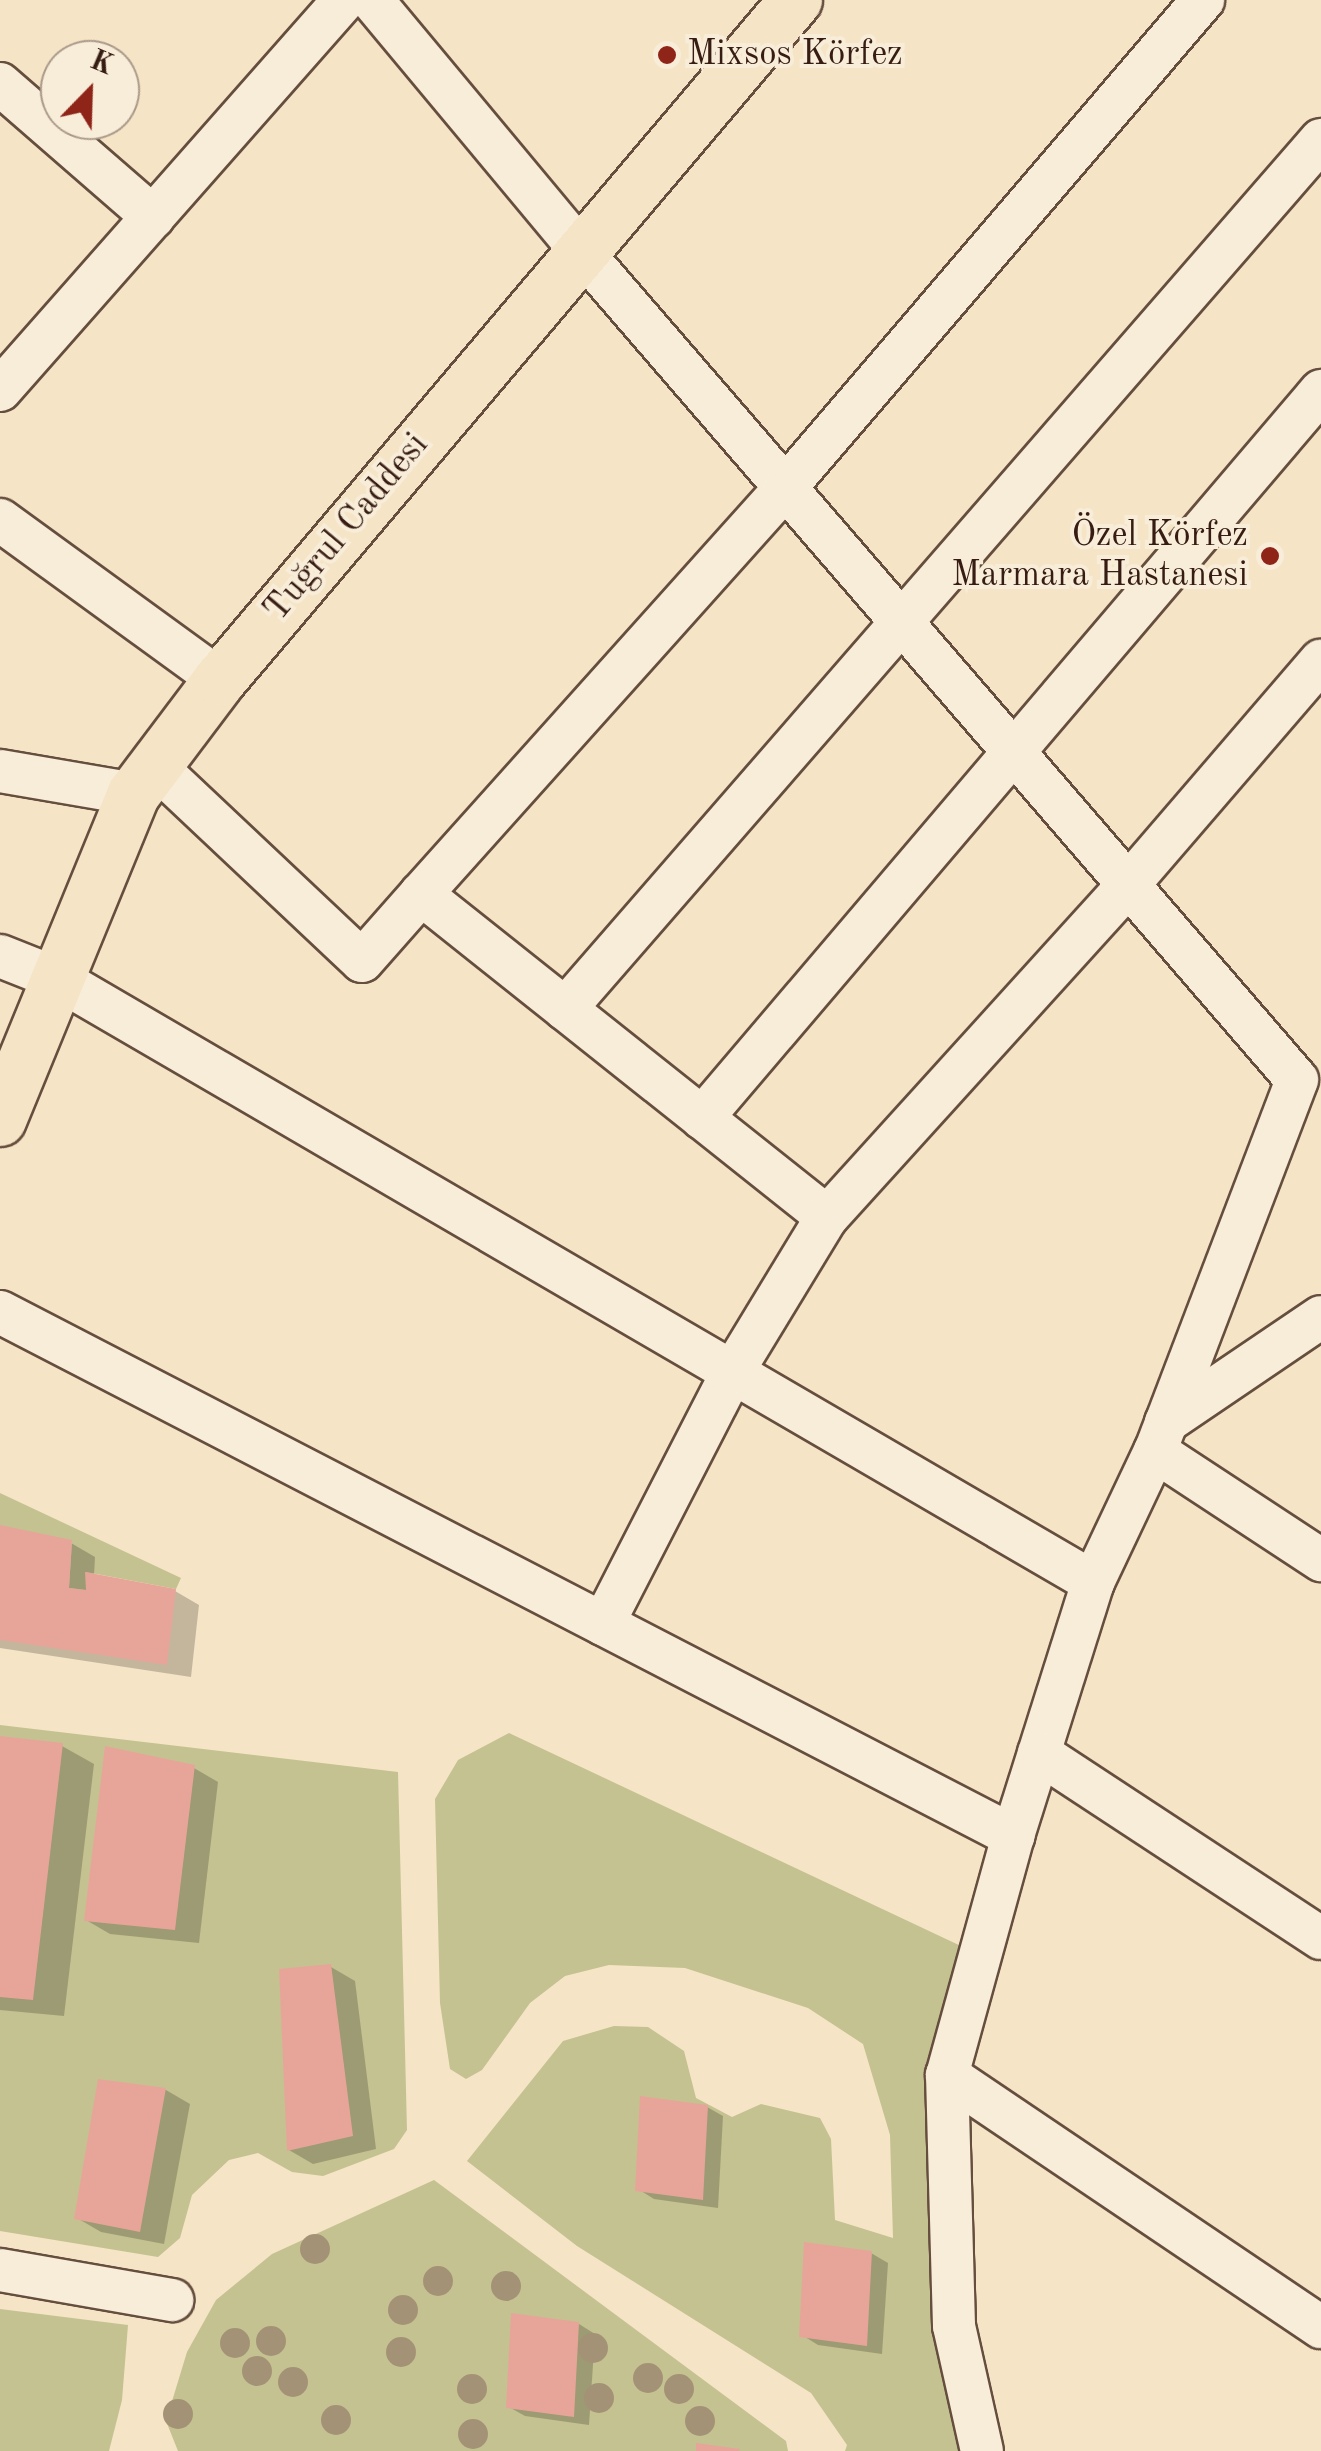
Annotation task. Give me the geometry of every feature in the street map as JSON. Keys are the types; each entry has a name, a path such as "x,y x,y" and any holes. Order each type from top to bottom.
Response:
{"main road":[{"name":"Tuğrul Caddesi","path":"0,1120 144,780 220,680 789,2"}],"street":[{"path":"0,390 344,0"},
{"path":"372,0 580,252 1309,1092 1093,1582 1013,1836 947,2074 954,2326 982,2451"},
{"path":"0,771 144,780 362,960 785,488 1204,0"},
{"path":"0,84 153,217"},
{"path":"565,1009 1321,140"},
{"path":"702,1118 1321,391"},
{"path":"0,520 220,680"},
{"path":"603,1624 732,1372 827,1217 1128,885 1321,661"},
{"path":"421,894 827,1217"},
{"path":"0,956 58,979 1093,1582"},
{"path":"0,1312 1013,1836"},
{"path":"1160,1437 1321,1317"},
{"path":"1160,1437 1321,1560"},
{"path":"1039,1753 1321,1938"},
{"path":"947,2074 1321,2327"},
{"path":"0,2270 172,2300"}],"shaded area":[{"path":"0,1493 181,1578 176,1589 86,1572 86,1590 69,1588 72,1542 0,1612"},
{"path":"0,1725 398,1772 407,2130 394,2149 323,2176 292,2172 258,2153 229,2160 192,2195 180,2238 158,2257 0,2231"},
{"path":"509,1733 980,1955 947,2075 982,2451 845,2451 847,2445 811,2393 577,2246 467,2161 563,2041 614,2026 648,2027 684,2051 696,2098 732,2117 761,2104 820,2118 831,2139 835,2220 893,2238 890,2135 863,2044 808,2008 685,1968 609,1965 565,1976 530,2003 482,2070 466,2079 450,2069 440,2003 435,1799 458,1760"},
{"path":"434,2180 786,2441 788,2451 178,2451 166,2421 187,2352 216,2300 272,2254"},
{"path":"0,2309 128,2325 122,2400 109,2451 0,2451"}],"building":[{"path":"0,1525 72,1540 69,1588 86,1590 85,1572 176,1589 167,1665 0,1640"},
{"path":"0,1736 63,1743 33,2000 0,1997"},
{"path":"105,1746 195,1765 175,1930 84,1921"},
{"path":"331,1964 353,2136 287,2151 279,1969"},
{"path":"98,2079 166,2088 140,2232 74,2219"},
{"path":"640,2096 708,2105 703,2200 635,2191"},
{"path":"804,2242 872,2251 867,2346 799,2337"},
{"path":"511,2313 579,2322 574,2417 506,2408"},
{"path":"696,2443 740,2449 696,2451"}],"place":[{"name":"Mixsos Körfez","path":"667,55"},
{"name":"Özel Körfez Marmara Hastanesi","path":"1270,556"}]}
